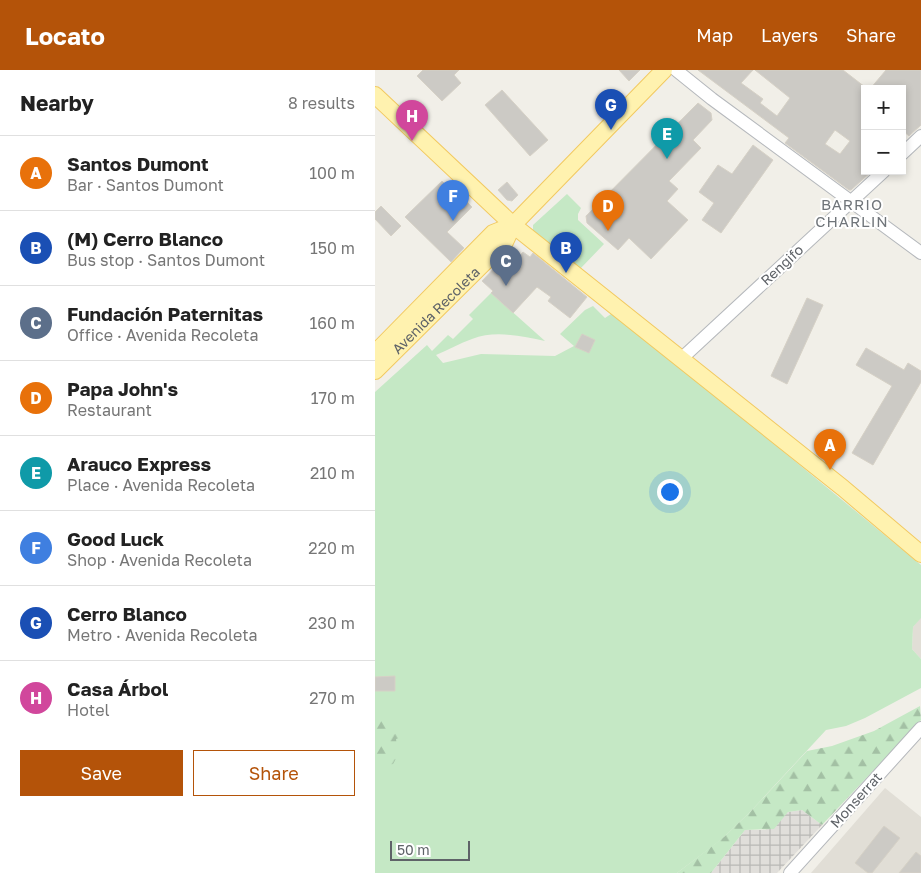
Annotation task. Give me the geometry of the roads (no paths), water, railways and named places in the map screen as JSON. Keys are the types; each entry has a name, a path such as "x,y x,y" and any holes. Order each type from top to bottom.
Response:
{"main road":[{"name":"Avenida Recoleta","path":"375,371 505,242 513,225 664,70"},
{"path":"375,95 513,225 843,488 921,554"},
{"name":"Avenida Recoleta","path":"375,352 493,233 513,225"}],"street":[{"path":"676,70 712,99 921,253"},
{"path":"906,150 921,136"},
{"name":"Rengifo","path":"681,359 880,175"},
{"name":"Monserrat","path":"790,873 921,728"}],"place":[{"name":"Cerro Blanco","path":"611,130"},
{"name":"Casa Árbol","path":"412,141"},
{"name":"Arauco Express","path":"667,159"},
{"name":"Good Luck","path":"453,221"},
{"name":"Papa John's","path":"608,231"},
{"name":"(M) Cerro Blanco","path":"566,273"},
{"name":"Fundación Paternitas","path":"506,286"},
{"name":"Santos Dumont","path":"830,470"}],"district":[{"name":"BARRIO CHARLIN","path":"852,214"}]}
